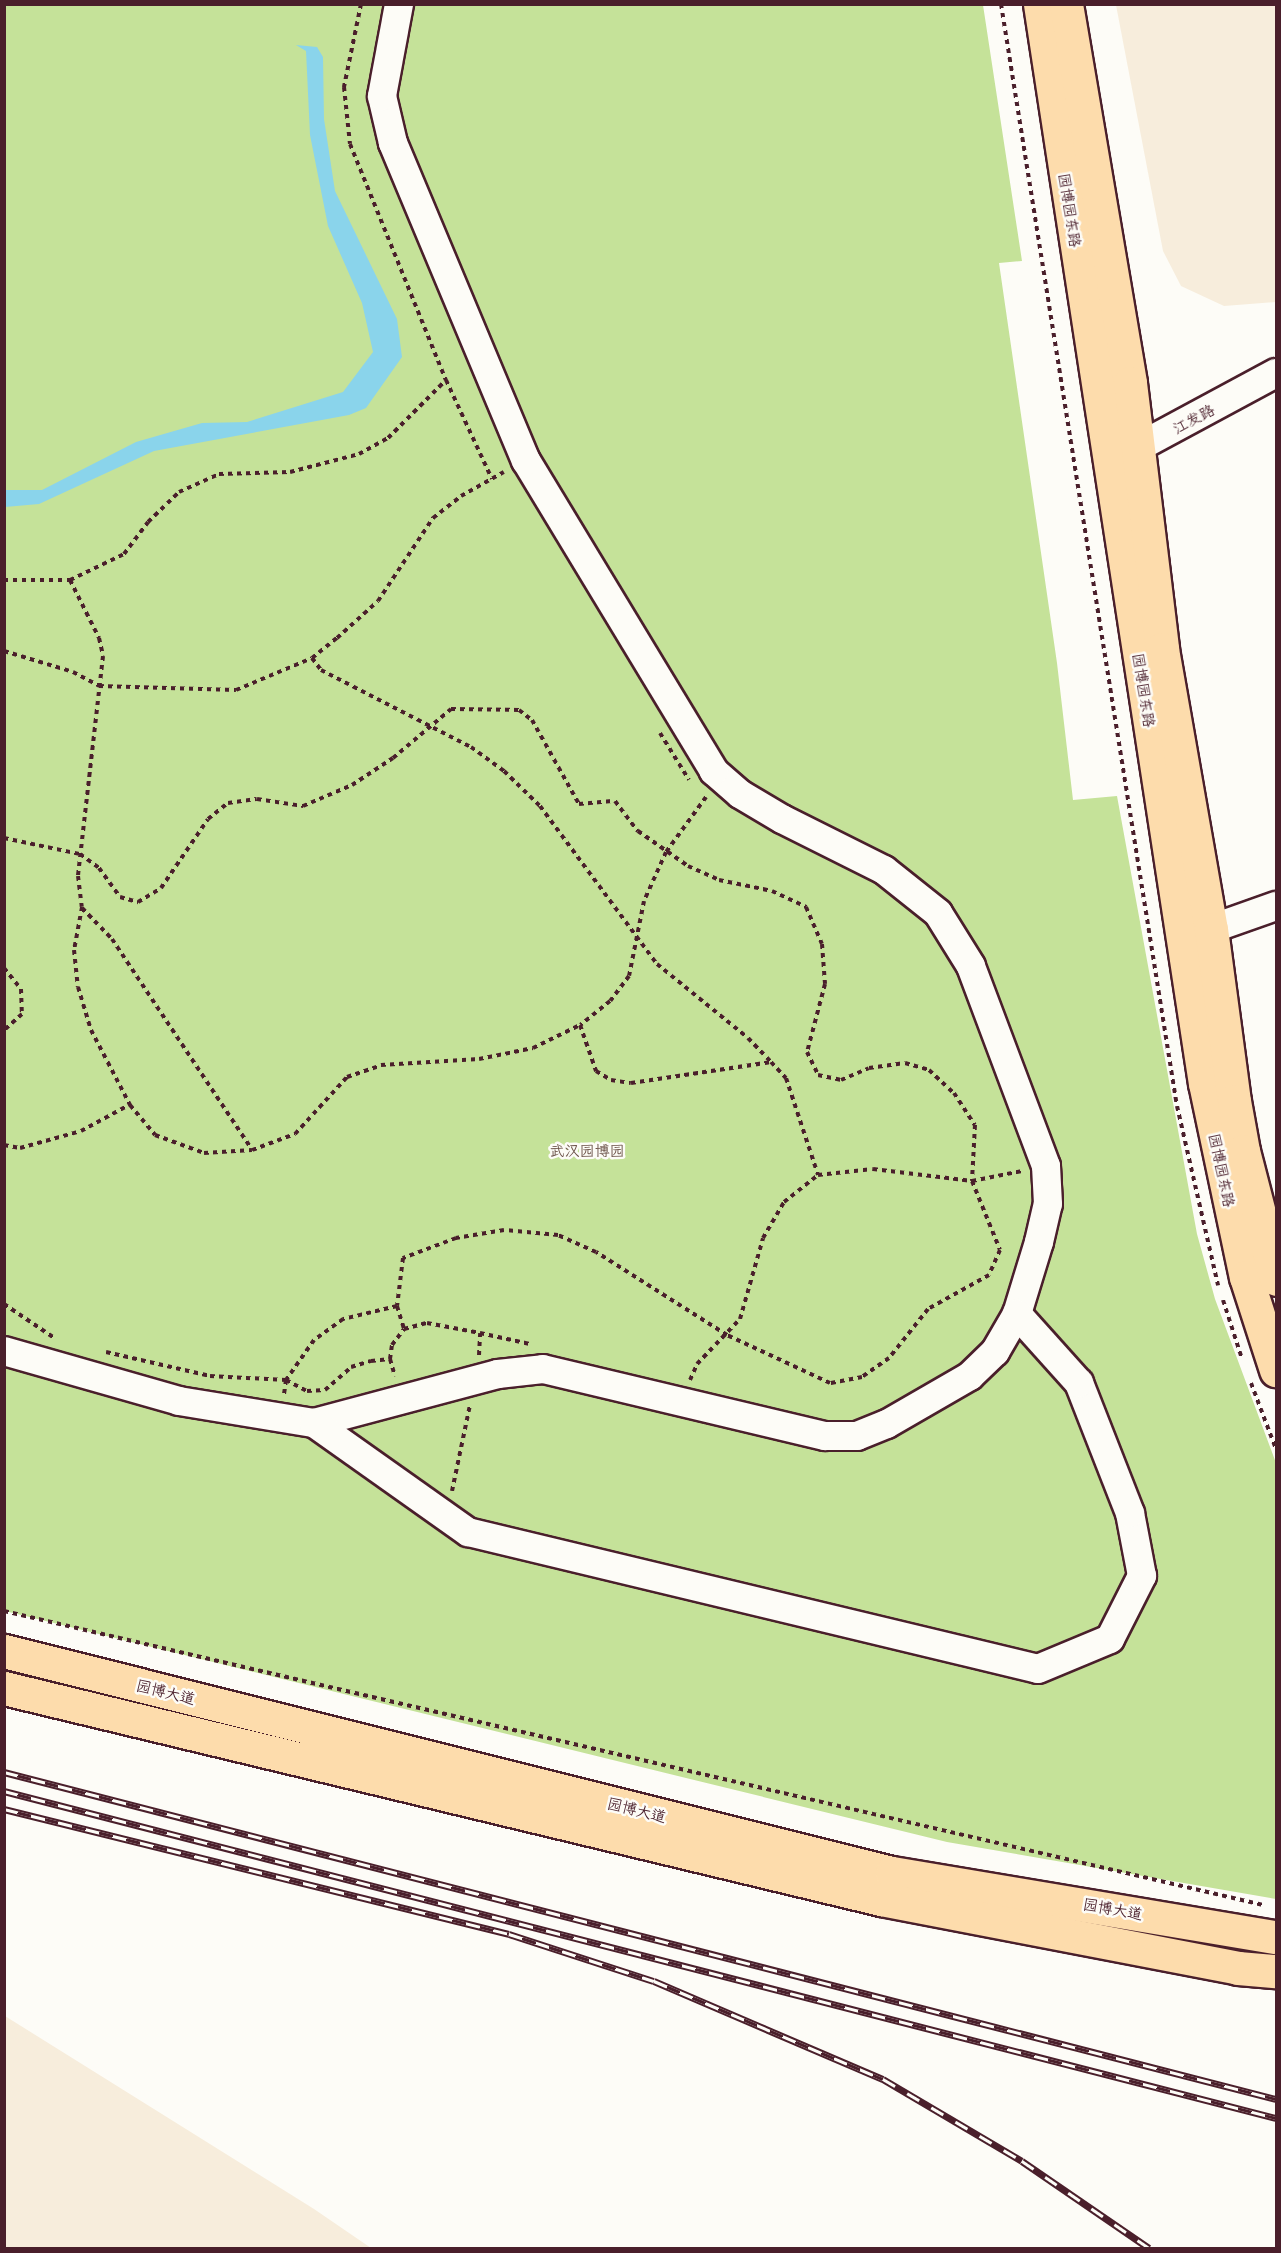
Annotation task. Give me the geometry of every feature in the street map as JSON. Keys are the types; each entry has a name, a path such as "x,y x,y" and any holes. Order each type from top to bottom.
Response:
{"main road":[{"name":"园博园东路","path":"1040,4 1162,649 1212,929 1243,1150 1276,1279"},
{"name":"园博园东路","path":"1066,4 1205,1083 1246,1277 1263,1374"},
{"name":"园博大道","path":"4,1651 892,1873 1276,1936"},
{"name":"园博大道","path":"4,1688 881,1899 1238,1968 1276,1971"}],"street":[{"path":"4,1352 179,1401 314,1423 478,1379 543,1369 825,1436 857,1436 887,1424 970,1376 995,1352 1017,1314 1048,1204 1046,1166 971,966 938,913 916,892 884,870 765,809 712,792 714,771 669,701 526,461 393,143 382,96 399,4"},
{"name":"江发路","path":"1124,455 1276,373"},
{"path":"1212,929 1276,906"},
{"path":"314,1423 468,1532 1038,1669 1110,1640 1142,1576 1130,1513 1079,1383 1017,1314"}],"path":[{"path":"361,4 344,87 350,144 446,380 492,479"},
{"path":"1001,4 1177,1106 1217,1281 1245,1367"},
{"path":"4,580 70,580 124,554 148,522 179,492 219,474 290,472 359,454 388,438 446,380"},
{"path":"4,651 73,672 99,686 236,690 312,658 378,601 433,518 507,471 513,481"},
{"path":"70,580 99,638 103,656 78,876 82,907 74,950 78,987 91,1030 130,1105 155,1135 176,1145 204,1153 252,1150 295,1134 347,1077 381,1065 479,1059 533,1048 580,1025 610,1001 629,976 644,901 666,852 712,792"},
{"path":"312,658 321,670 471,747 540,806 635,938 657,964 748,1038 786,1078 818,1175"},
{"path":"4,838 80,854 99,868 120,897 138,902 161,888 208,819 228,803 257,799 303,806 352,785 393,758 451,709 519,710 532,720 579,804 615,801 638,831 666,852 719,880 772,891 806,907 822,944 824,974 807,1052 818,1075 841,1080 869,1068 905,1062 928,1070 954,1093 975,1125 972,1181 1000,1250 989,1275 928,1309 889,1359 862,1377 830,1383 727,1335 596,1252 558,1235 504,1230 456,1238 403,1258 397,1306 405,1329"},
{"path":"655,726 692,783"},
{"path":"82,907 112,939 252,1150"},
{"path":"4,968 21,989 22,1014 4,1030"},
{"path":"580,1025 596,1071 611,1080 631,1083 771,1062"},
{"path":"4,1145 20,1148 81,1131 130,1105"},
{"path":"1020,1160 1025,1181"},
{"path":"690,1380 697,1364 740,1319 763,1238 784,1203 818,1175 873,1169 972,1181 1024,1171"},
{"path":"4,1304 39,1331 56,1339"},
{"path":"286,1380 314,1340 343,1319 397,1306"},
{"path":"397,1384 390,1359 392,1345 405,1329 426,1323 538,1346"},
{"path":"443,1514 458,1477 478,1379 480,1333"},
{"path":"98,1350 210,1376 286,1380 307,1391 325,1390 351,1367 390,1359"},
{"path":"1263,1374 1276,1449"},
{"path":"678,1378 701,1383"},
{"path":"4,1611 1265,1906"}],"shaded area":[{"path":"1116,5 1276,5 1276,302 1224,306 1181,286 1163,251"},
{"path":"5,2016 314,2209 371,2248 5,2248"}],"green space":[{"name":"武汉园博园","path":"5,5 983,5 1022,261 999,263 1057,663 1073,800 1117,796 1197,1234 1215,1299 1276,1463 1276,1899 947,1842 5,1611"}],"water":[{"path":"296,45 317,47 323,57 324,119 335,191 397,319 402,357 366,408 349,415 154,451 39,504 5,507 5,490 42,490 136,442 202,423 247,422 343,392 373,352 362,303 328,226 310,135 306,51"}],"railway":[{"path":"4,1772 1276,2099"},
{"path":"4,1791 1276,2118"},
{"path":"4,1809 509,1934 654,1981 883,2079 1022,2161 1149,2248"}]}
